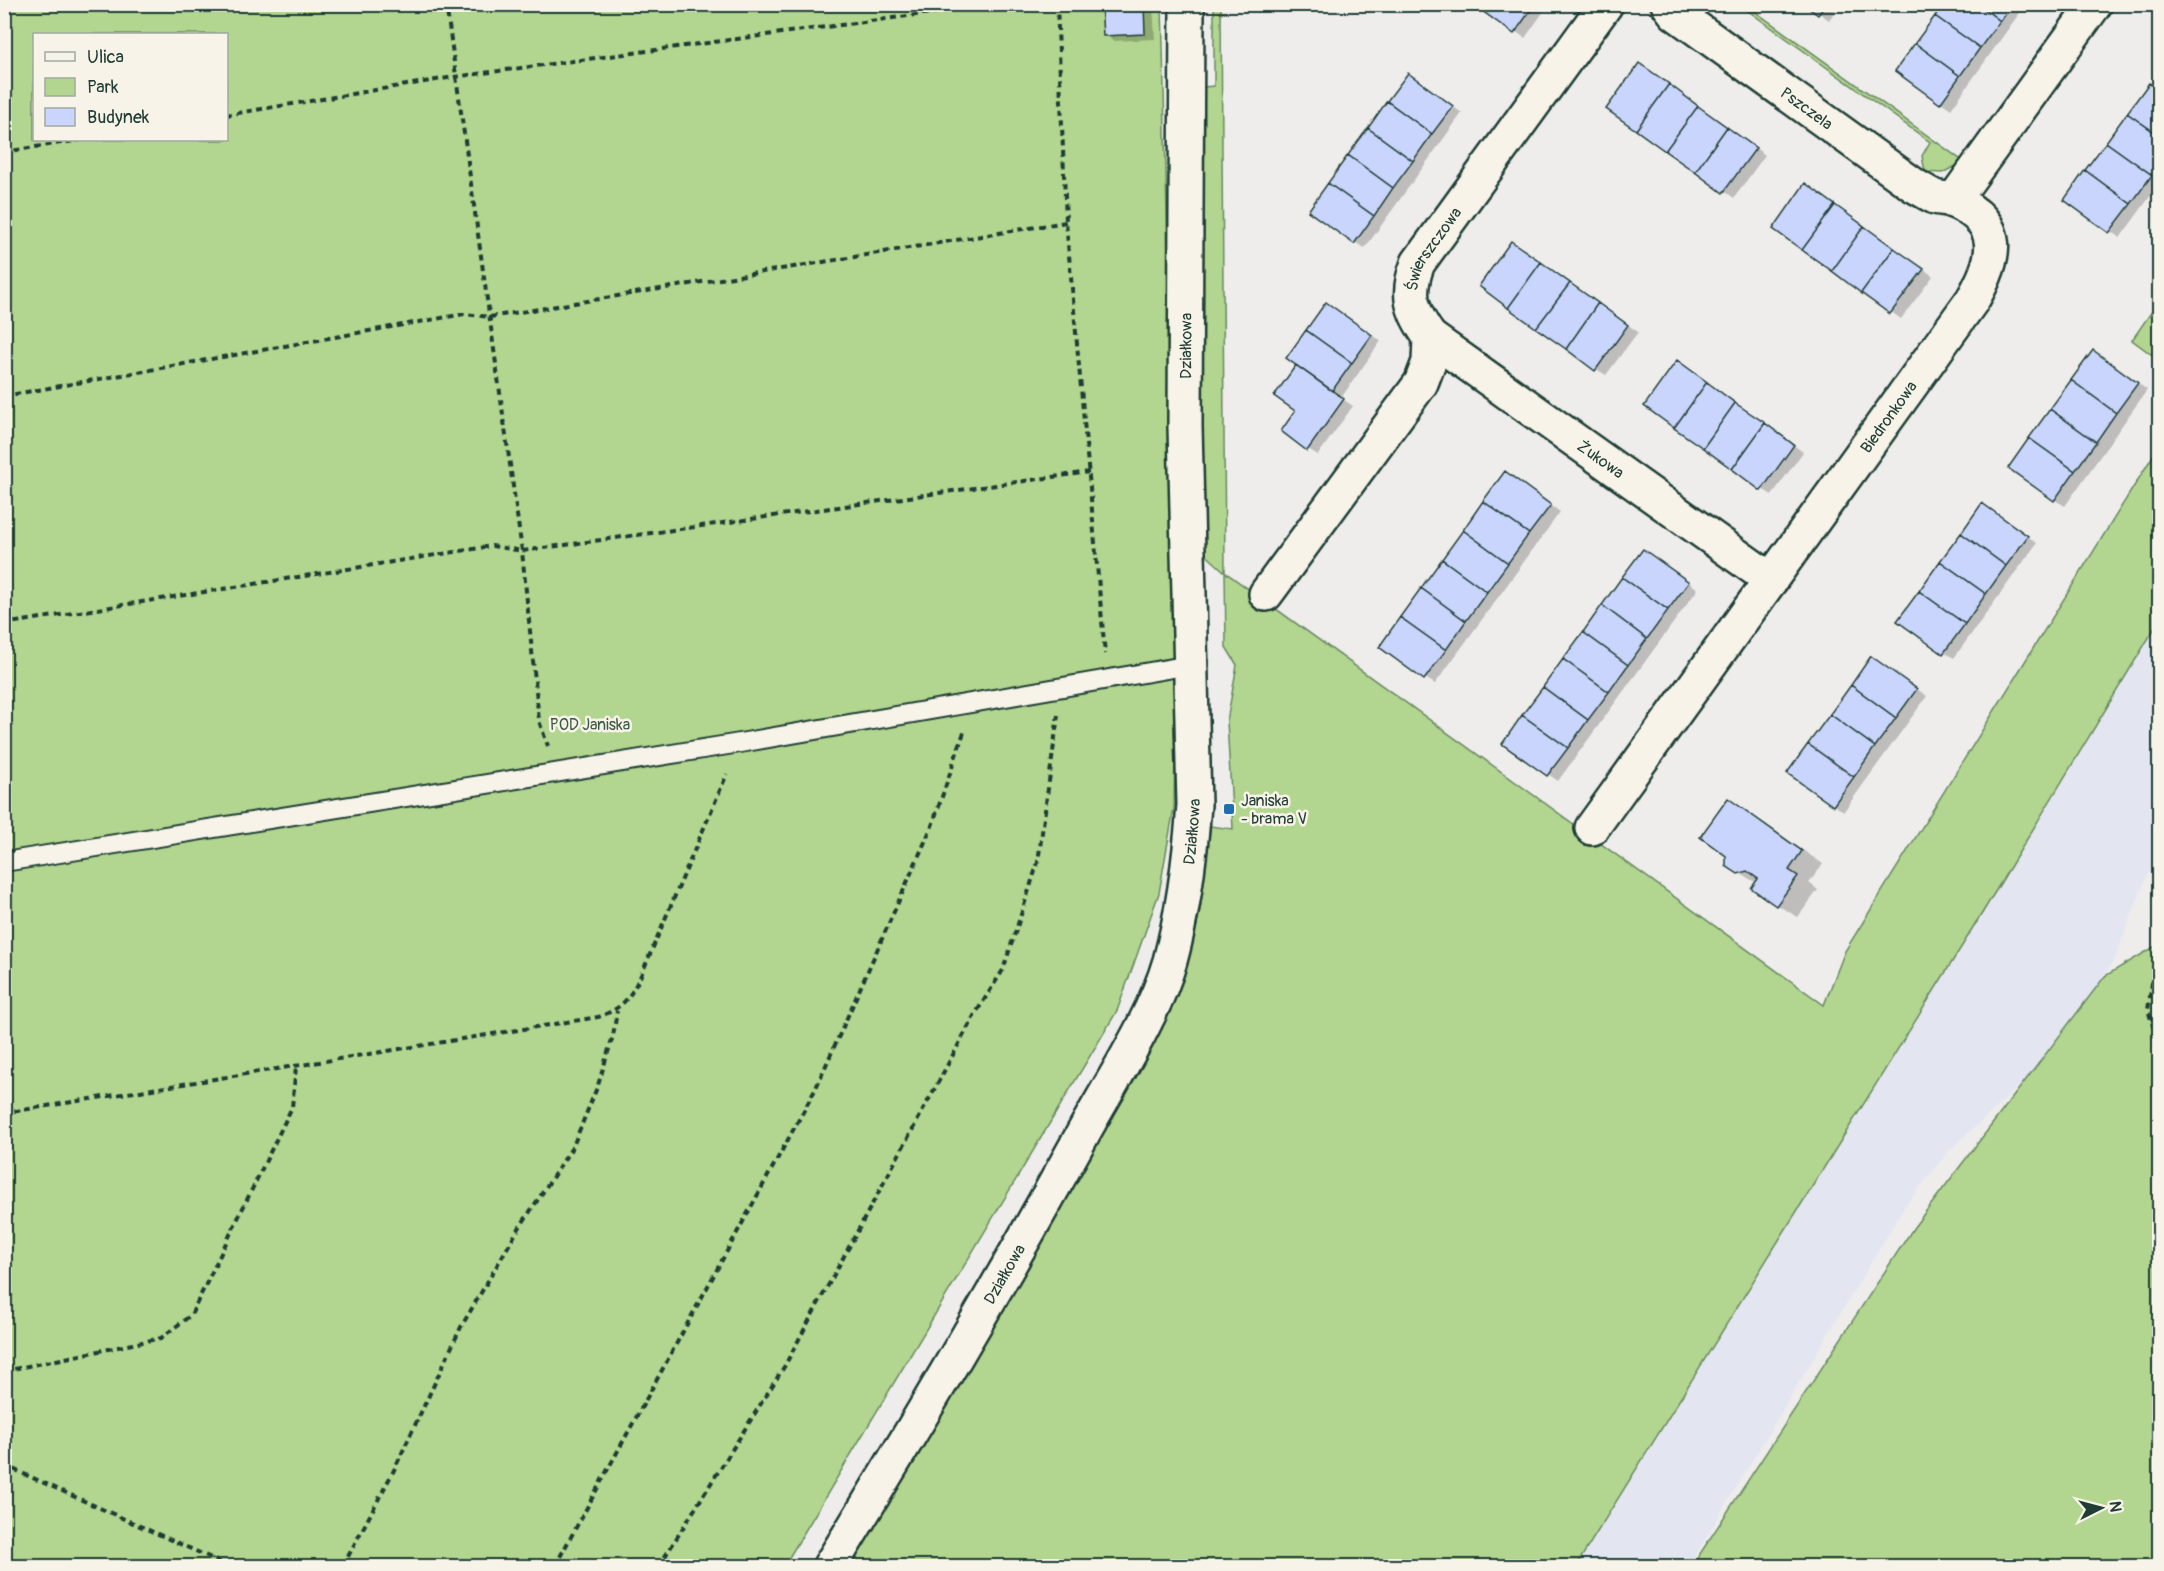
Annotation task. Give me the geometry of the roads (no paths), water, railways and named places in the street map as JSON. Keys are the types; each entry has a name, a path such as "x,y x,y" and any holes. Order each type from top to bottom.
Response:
{"street":[{"name":"Działkowa","path":"830,1566 1004,1278 1150,1011 1169,964 1190,867 1194,805 1184,244 1187,4"},
{"name":"Świerszczowa","path":"1430,337 1416,318 1412,299 1412,280 1418,263 1606,4"},
{"name":"Pszczela","path":"1668,4 1675,13 1915,186 1935,196 1953,201"},
{"path":"1953,201 2095,4"},
{"name":"Biedronkowa","path":"1592,828 1973,299 1993,256 1992,239 1985,224 1953,201"},
{"name":"Żukowa","path":"1430,337 1771,580"},
{"path":"1266,594 1420,383 1429,362 1430,337"}],"lane":[{"path":"4,862 740,743 1190,665"}],"place":[{"name":"Janiska - brama V","path":"1229,809"}],"park label":[{"name":"POD Janiska","path":"590,724"}]}
